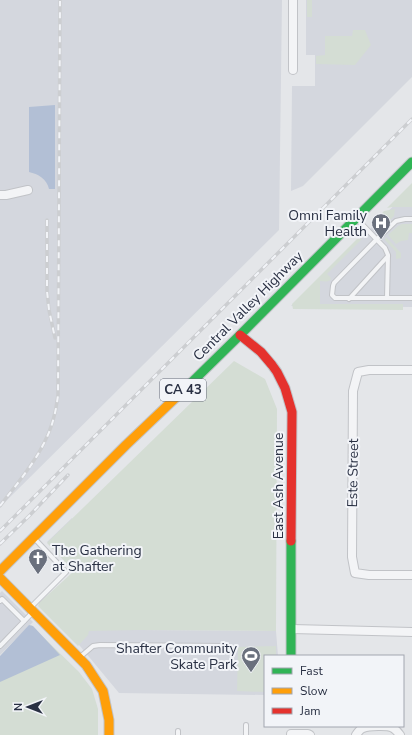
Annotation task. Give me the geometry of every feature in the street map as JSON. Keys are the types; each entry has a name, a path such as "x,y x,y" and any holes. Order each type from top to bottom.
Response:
{"main road":[{"name":"Central Valley Highway","path":"0,571 126,445 240,335 412,162"},
{"name":"East Ash Avenue","path":"240,335 257,348 274,366 286,389 292,412 291,655"},
{"path":"0,578 86,664 103,691 109,720 109,735"}],"street":[{"path":"293,0 293,70"},
{"path":"0,195 28,190"},
{"name":"Este Street","path":"412,370 369,370 358,372 354,391 352,557 355,573 369,575 412,575"},
{"path":"292,629 412,632"},
{"path":"356,735 365,727"},
{"path":"392,727 400,735"},
{"path":"291,732 310,735"}],"lane":[{"path":"356,218 385,248 388,255 387,298"},
{"path":"412,219 396,222 377,239 334,283 332,293 333,297 335,298 349,299 412,298"},
{"path":"349,299 388,255"},
{"path":"0,646 24,621 66,572 33,537"},
{"path":"0,601 2,599 24,621"},
{"path":"79,657 93,646 100,644 228,646"},
{"path":"246,725 246,735"}],"shaded area":[{"path":"0,0 282,0 279,230 0,507"},
{"path":"306,0 412,0 412,77 303,186 291,191 292,86 315,86 315,55 306,55"},
{"path":"307,0 312,0 312,17 307,17"},
{"path":"353,30 365,30 371,45 355,65 316,64 316,56 325,55 325,36 352,36"},
{"path":"412,183 412,207 387,208"},
{"path":"412,188 412,307 291,306"},
{"path":"395,209 394,216 382,228 376,220 384,211"},
{"path":"402,224 412,224 412,233 409,233 408,240 401,241 396,244 388,235"},
{"path":"386,237 401,253 401,258 396,259 396,252 385,240"},
{"path":"357,239 362,239 327,274 331,278 330,280 320,281 320,304 403,304 403,310 293,309 292,304"},
{"path":"234,361 265,379 277,409 276,631 89,631 88,635 78,646 38,606 39,603 74,571 47,543"},
{"path":"72,518 138,630 276,631 278,655 264,655 264,695 119,693 80,646 38,605 75,572 47,542"},
{"path":"2,591 33,622 0,655 0,593"},
{"path":"31,625 79,672 92,689 98,709 98,735 0,735 0,657"},
{"name":"Shafter Community Skate Park","path":"276,646 276,655 264,655 264,692 237,691 238,647"}],"water":[{"path":"55,105 55,189 49,189 48,185 42,178 29,172 29,107"},
{"path":"29,625 33,626 60,655 0,682 0,656"}],"railway":[{"path":"0,506 29,469 39,453 49,433 58,395 60,1"},
{"path":"0,531 412,119"},
{"path":"47,220 47,291 49,310 55,338"},
{"path":"0,544 68,475"}],"traffic: fast":[{"path":"189,385 412,162"},
{"path":"291,541 291,655"}],"traffic: slow":[{"path":"0,571 126,445 189,385"},
{"path":"0,578 86,665 103,691 109,720 109,735"}],"traffic: jam":[{"path":"240,335 261,352 277,372 285,388 292,412 291,541"}],"place":[{"name":"Omni Family Health","path":"381,240"},
{"name":"The Gathering at Shafter","path":"38,575"},
{"name":"Shafter Community Skate Park","path":"251,673"}]}
